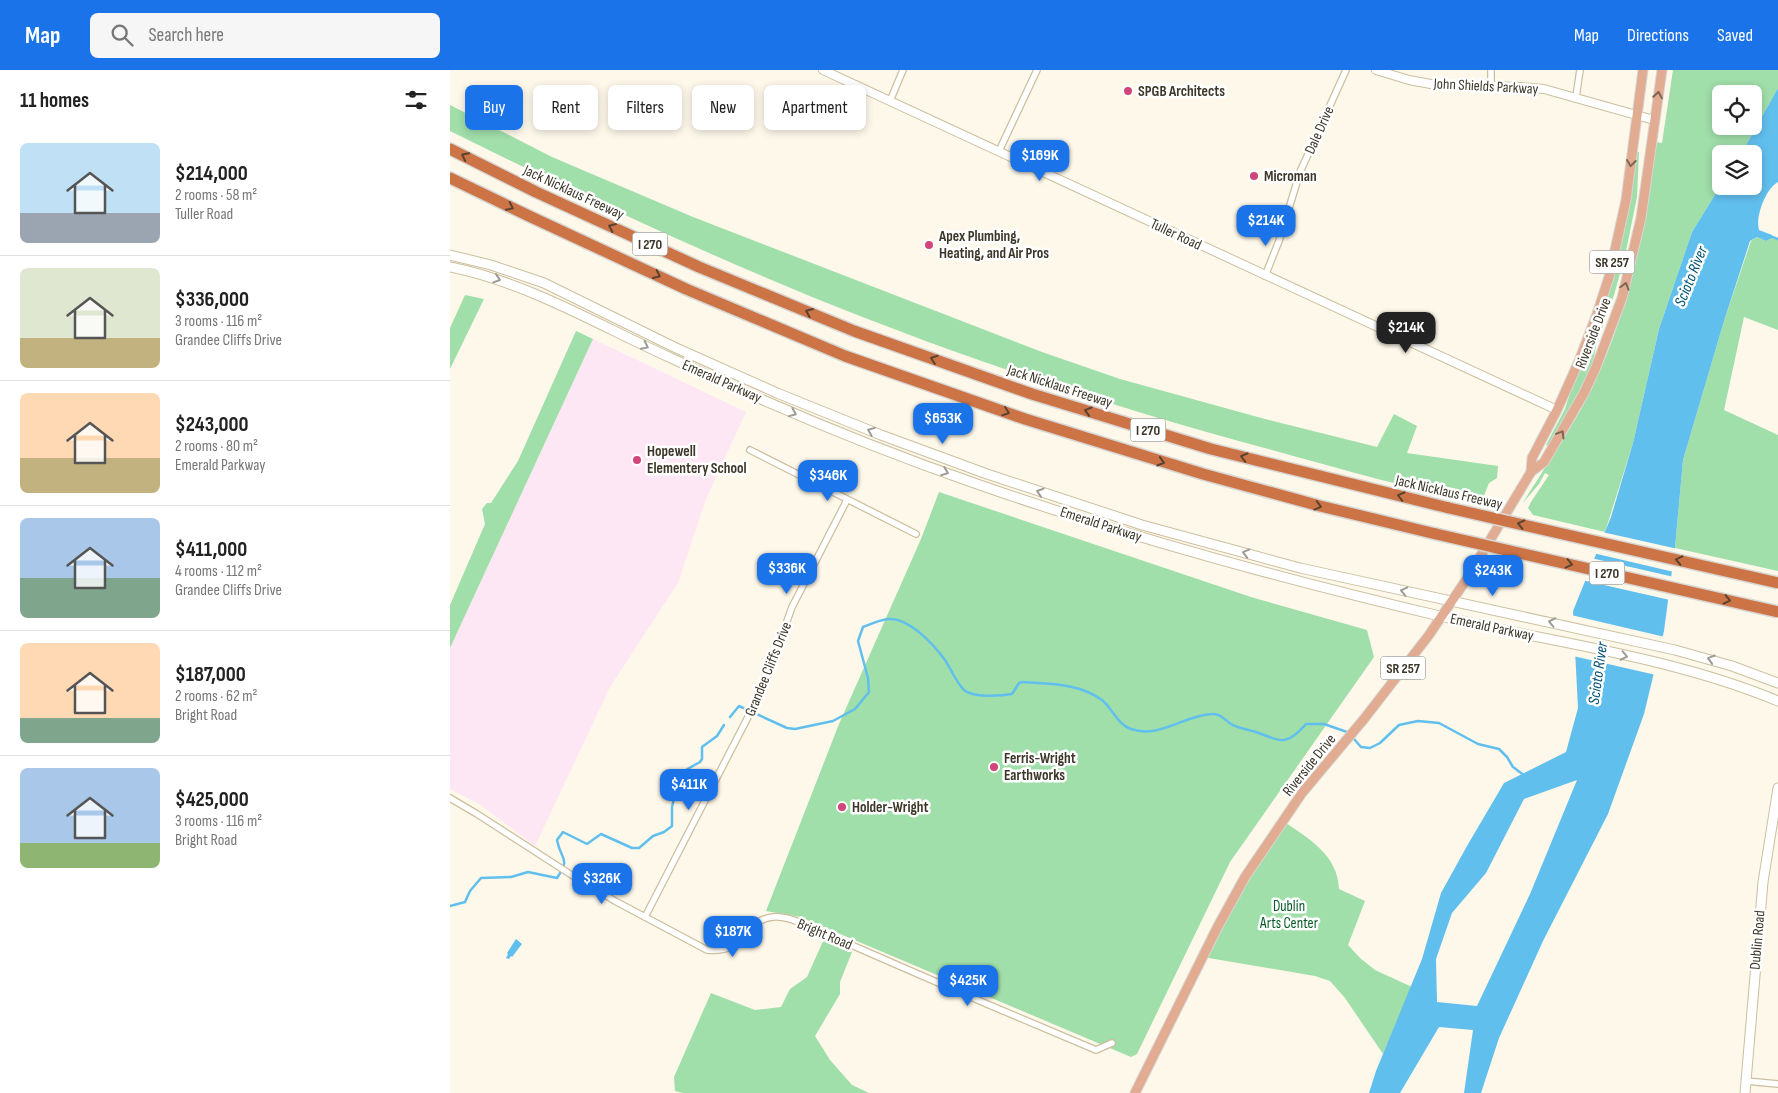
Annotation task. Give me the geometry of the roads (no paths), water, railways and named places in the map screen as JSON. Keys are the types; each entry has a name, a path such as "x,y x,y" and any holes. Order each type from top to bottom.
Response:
{"highway":[{"name":"Jack Nicklaus Freeway","path":"450,149 536,192 699,267 854,331 1032,394 1211,449 1448,508 1778,583"},
{"name":"I 270","path":"450,178 686,289 845,356 1025,419 1203,474 1320,506 1778,612"}],"main road":[{"name":"Riverside Drive","path":"1531,472 1532,458 1557,410 1589,335 1609,277 1626,200 1643,70"},
{"name":"Riverside Drive","path":"1135,1093 1217,928 1246,877 1302,793 1364,719 1452,601 1531,472 1544,462 1572,416 1596,367 1613,324 1632,261 1641,218 1662,70"},
{"name":"Emerald Parkway","path":"450,255 491,264 544,284 674,346 777,392 881,435 987,474 1142,525 1281,563 1704,657 1757,674 1778,683"},
{"name":"Emerald Parkway","path":"450,267 488,276 539,295 669,358 772,404 877,447 976,484 1138,537 1296,580 1441,616 1670,666 1751,690 1778,701"},
{"name":"Dublin Road","path":"1745,1093 1763,884 1778,788"}],"street":[{"name":"Tuller Road","path":"823,70 1557,410"},
{"path":"890,100 903,70"},
{"path":"999,151 1037,70"},
{"name":"Dale Drive","path":"1265,276 1280,240 1300,172 1346,70"},
{"name":"John Shields Parkway","path":"1376,70 1409,80 1436,85 1537,88 1576,97 1654,120"},
{"path":"1491,70 1491,87"},
{"path":"1576,97 1580,70"},
{"path":"750,450 916,534"},
{"name":"Grandee Cliffs Drive","path":"645,917 764,686 792,608 847,500"},
{"name":"Bright Road","path":"450,798 554,865 707,950 719,951 728,949 737,944 747,932 764,919 774,917 787,918 1096,1050 1112,1043"},
{"path":"1746,1081 1778,1084"}],"water":[{"name":"Scioto River","path":"1778,88 1778,182 1769,190 1762,203 1758,224 1759,230 1772,235 1772,238 1766,241 1757,237 1750,241 1683,460 1675,548 1664,631 1644,714 1608,814 1543,941 1499,1038 1481,1093 1464,1093 1473,1030 1439,1027 1400,1093 1369,1093 1376,1071 1422,959 1441,893 1467,846 1504,783 1566,752 1578,708 1573,611 1611,517 1633,443 1659,329 1692,232 1715,195 1762,195 1762,145 1746,145 1752,135 1762,135 1762,117","holes":["1577,780 1530,894 1477,1006 1437,1002 1436,959 1452,913 1486,873 1524,799"]},
{"path":"516,939 522,944 512,957 506,958 507,953"}],"waterway":[{"path":"1770,236 1778,239"},
{"path":"730,717 739,706 787,728 795,729 833,721 855,709 869,692 868,678 858,641 863,627 888,619 904,622 920,633 945,660 961,687 968,693 994,696 1012,694 1019,683 1022,682 1074,687 1093,694 1106,703 1126,727 1141,731 1162,729 1191,718 1215,714 1237,727 1283,740 1293,736 1306,724 1324,724 1347,732"},
{"path":"1354,739 1361,747 1370,748 1380,743 1399,725 1418,721 1439,723 1478,744 1499,749 1513,767 1525,776"},
{"path":"450,906 465,902 470,891 481,878 511,877 528,872 557,878 564,862 557,840 563,832 587,844 601,834 632,848 639,848 653,836 664,832 672,826 672,807 680,775 700,762 702,759 702,747 717,736 724,725"}],"place":[{"name":"SPGB Architects","path":"1128,91"},
{"name":"Microman","path":"1254,176"},
{"name":"Apex Plumbing, Heating, and Air Pros","path":"929,245"},
{"name":"Hopewell Elementery School","path":"637,460"},
{"name":"Ferris-Wright Earthworks","path":"994,767"},
{"name":"Holder-Wright","path":"842,807"}],"park label":[{"name":"Dublin Arts Center","path":"1289,914"}]}
